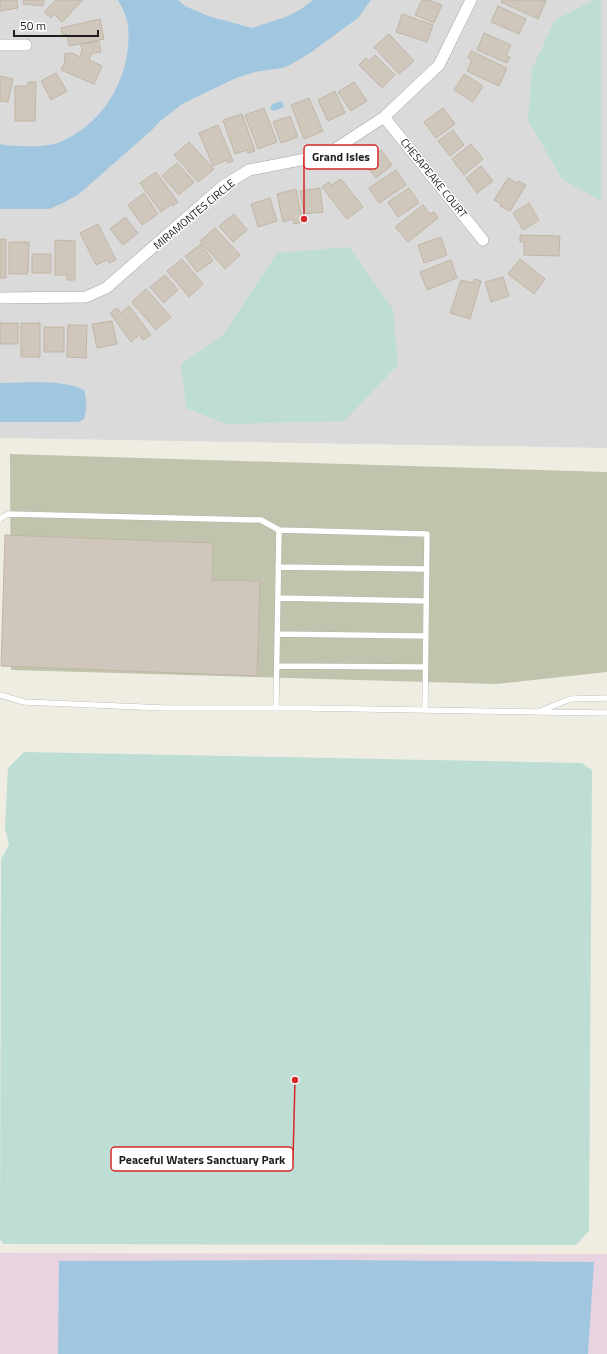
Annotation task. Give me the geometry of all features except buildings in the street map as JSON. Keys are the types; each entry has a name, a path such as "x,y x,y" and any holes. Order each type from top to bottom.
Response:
{"street":[{"name":"MIRAMONTES CIRCLE","path":"0,298 86,297 106,288 223,186 249,170 326,155 384,117 439,65 472,0"},
{"path":"0,45 26,45"},
{"name":"CHESAPEAKE COURT","path":"384,117 483,240"}],"lane":[{"path":"0,519 8,514 261,520 279,530 426,534 425,710"},
{"path":"276,708 279,530"},
{"path":"278,567 426,569"},
{"path":"278,598 426,600"},
{"path":"277,634 426,636"},
{"path":"277,666 425,667"},
{"path":"0,695 24,702 165,708 276,708 607,713"},
{"path":"538,712 570,699 607,698"}],"shaded area":[{"path":"0,0 607,0 607,448 0,438"},
{"path":"118,0 178,0 185,6 208,16 252,28 286,17 301,9 313,0 371,0 358,18 310,53 290,65 282,68 255,72 236,78 182,104 159,122 79,194 49,209 0,209 0,144 12,146 45,146 57,143 74,135 89,124 112,96 120,80 126,62 128,44 128,26 124,12"},
{"path":"594,0 601,0 601,201 562,179 528,120 532,69 555,20"},
{"path":"282,101 284,107 274,111 270,109 272,104"},
{"path":"349,247 393,309 398,365 344,421 226,424 186,408 181,364 223,335 277,253"},
{"path":"0,383 55,383 66,384 84,390 86,397 86,412 84,419 79,422 0,422"},
{"path":"10,454 607,472 607,672 496,684 11,670"},
{"path":"24,752 582,763 592,770 589,1231 576,1245 3,1244 0,1239 1,859 9,845 5,828 8,768"},
{"path":"0,1253 607,1254 607,1354 0,1354"},
{"path":"326,1260 594,1262 588,1354 58,1354 59,1261"}],"place":[{"name":"Grand Isles","path":"304,219"},
{"name":"Peaceful Waters Sanctuary Park","path":"295,1080"}]}
